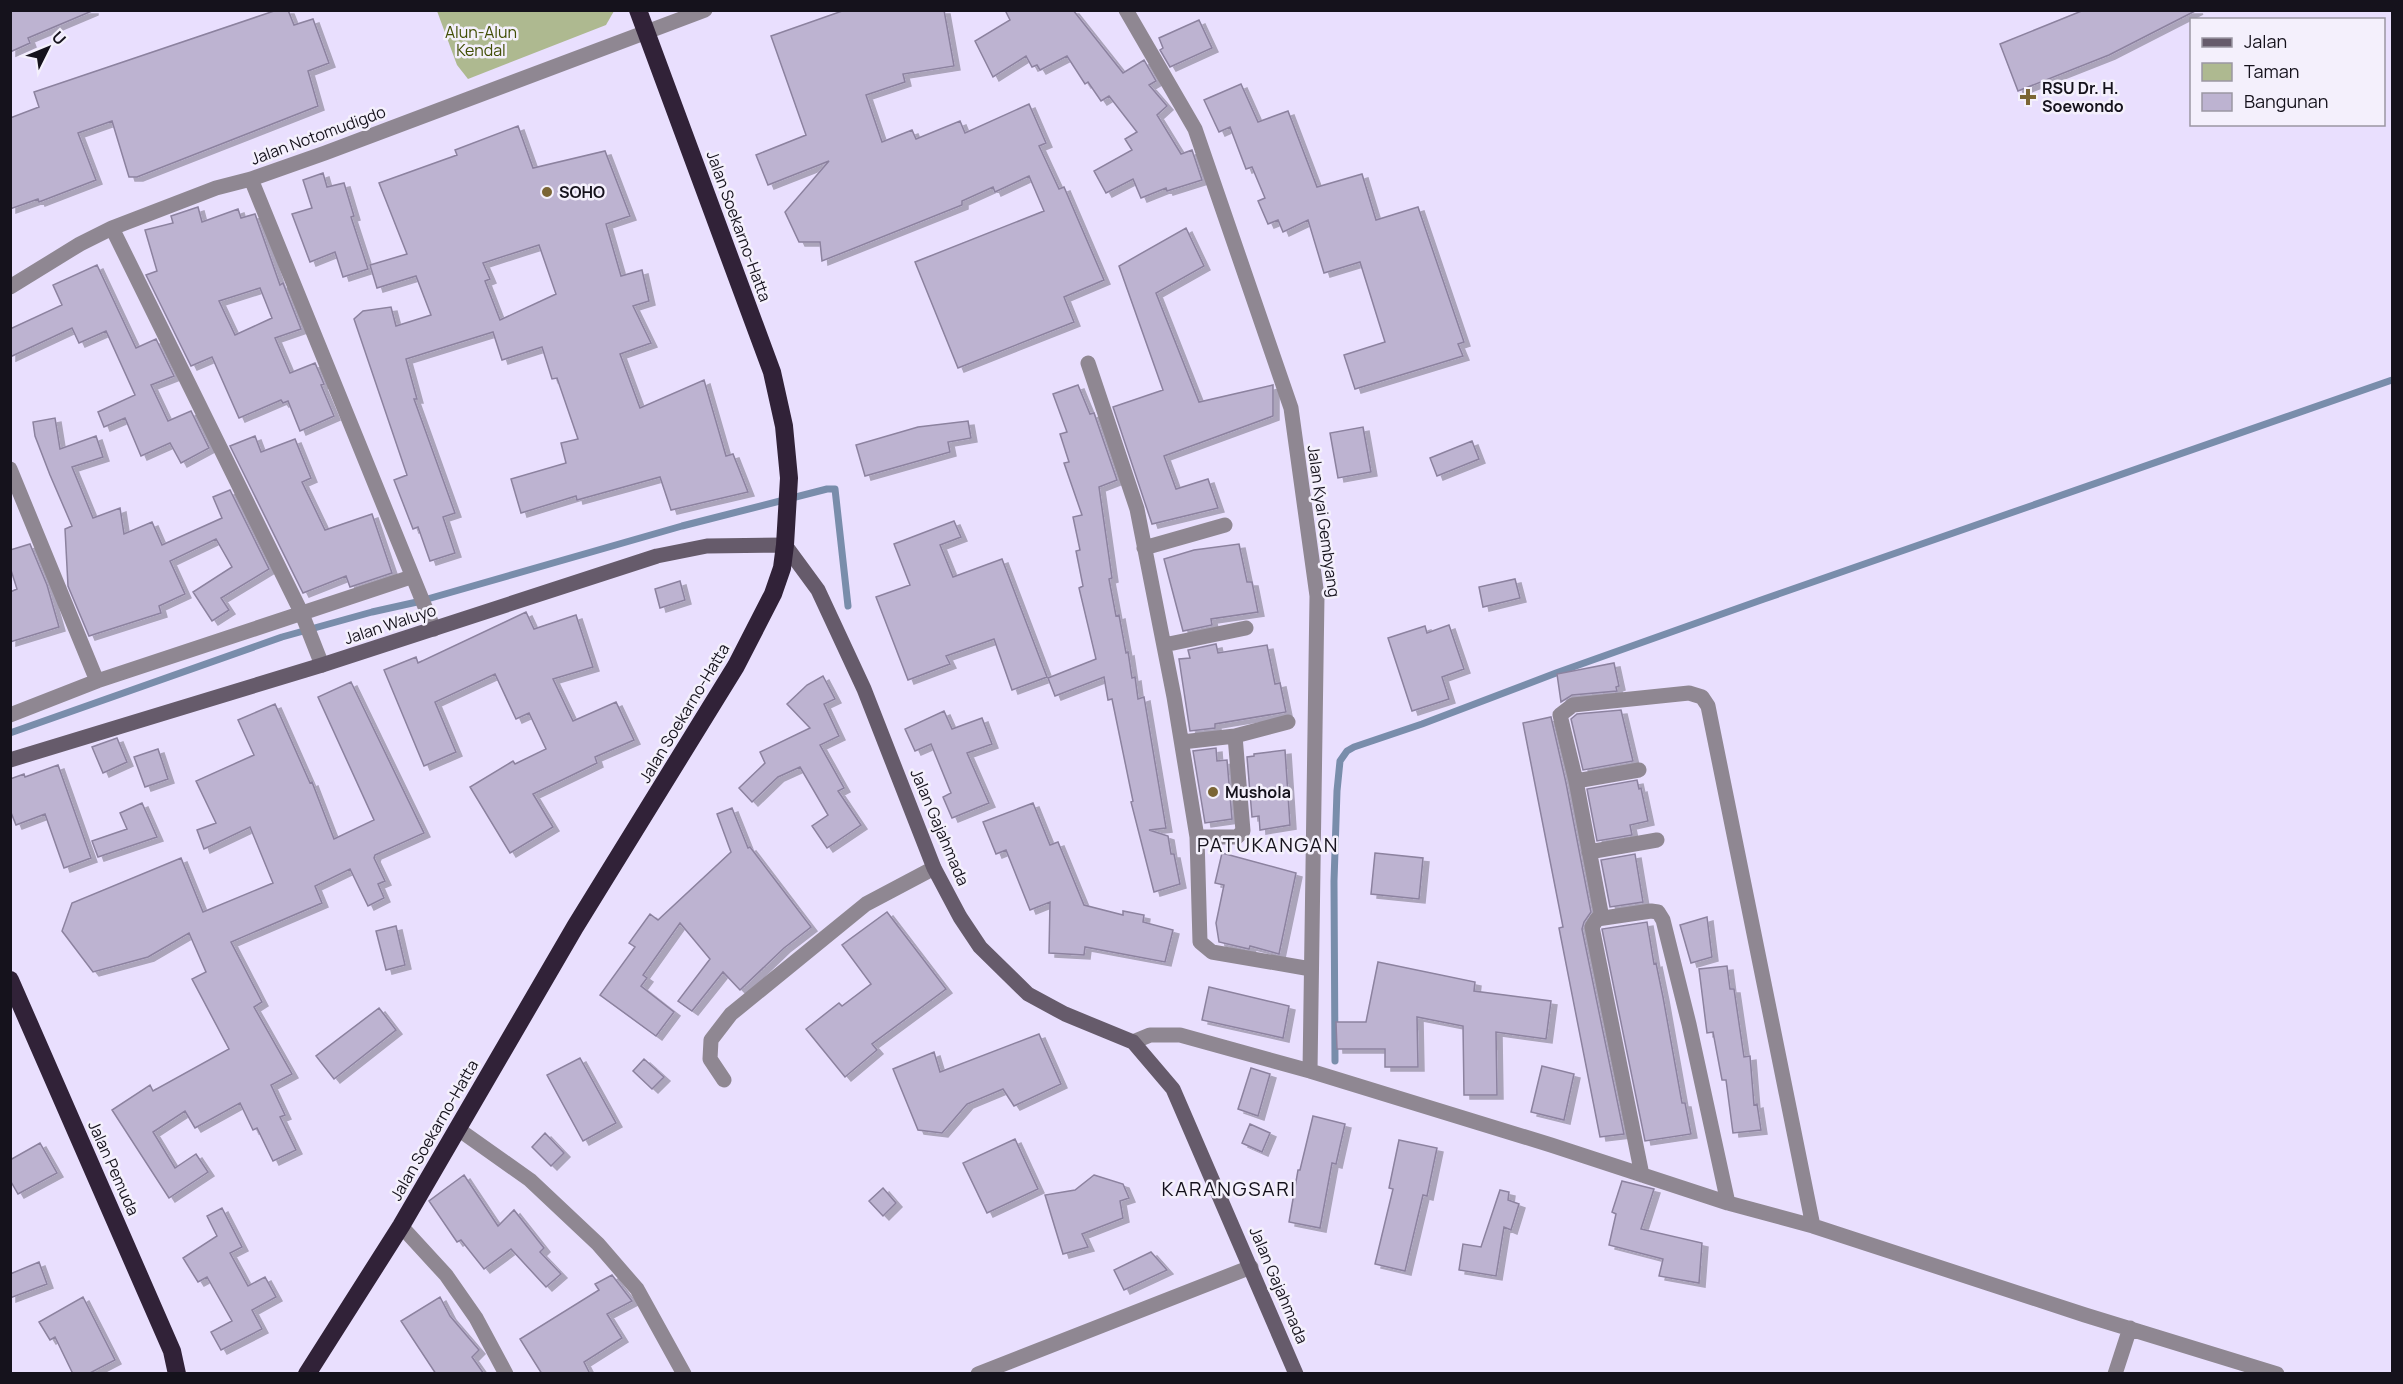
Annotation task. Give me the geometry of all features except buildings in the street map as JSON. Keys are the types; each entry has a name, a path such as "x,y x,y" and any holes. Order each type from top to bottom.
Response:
{"highway":[{"name":"Jalan Soekarno-Hatta","path":"308,1374 401,1226 569,937 736,666 773,594 782,568 789,478 784,426 772,372 638,10"},
{"name":"Jalan Pemuda","path":"10,980 172,1351 177,1374"}],"street":[{"name":"Jalan Notomudigdo","path":"10,287 80,244 112,228 216,188 251,178 645,34 705,10"},
{"name":"Jalan Kyai Gembyang","path":"1126,10 1195,129 1291,408 1317,596 1310,1071"},
{"path":"251,178 431,622"},
{"path":"112,228 303,619 319,658"},
{"path":"1088,363 1137,509 1164,645 1197,837 1200,942 1212,952 1311,969"},
{"path":"10,469 98,681"},
{"path":"1144,548 1225,525"},
{"name":"Jalan Waluyo","path":"10,760 431,622 657,556 707,546 785,544"},
{"name":"Jalan Gajahmada","path":"785,544 818,590 836,627 868,700 934,868 960,917 980,947 1028,994 1065,1014 1133,1042 1173,1089 1296,1374"},
{"path":"10,715 98,681 303,619 413,581"},
{"path":"1164,645 1246,628"},
{"path":"1602,918 1576,781 1560,715 1573,705 1689,693 1702,697 1708,706 1713,728 1813,1226"},
{"path":"1182,742 1235,736 1288,722"},
{"path":"1197,837 1237,837 1243,831 1235,736"},
{"path":"1576,781 1639,770"},
{"path":"1589,852 1657,840"},
{"path":"724,1080 710,1059 711,1040 731,1014 866,904 934,868"},
{"path":"1642,1174 1592,927 1597,919 1651,911 1661,915 1689,1024 1728,1203"},
{"path":"1133,1042 1150,1035 1180,1035 1310,1071 1728,1203 1813,1226 2277,1374"},
{"path":"458,1129 530,1180 598,1244 637,1289 684,1374"},
{"path":"401,1226 446,1275 476,1318 506,1374"},
{"path":"978,1374 1251,1266"},
{"path":"2115,1374 2130,1328"}],"green space":[{"name":"Alun-Alun Kendal","path":"437,10 614,11 606,25 468,79 457,65"}],"waterway":[{"path":"1335,1061 1334,881 1337,791 1340,761 1347,751 1764,599 2392,380"},
{"path":"10,733 282,637 417,602 682,526 827,489 835,489 848,606"}],"place":[{"name":"RSU Dr. H. Soewondo","path":"2028,97"},
{"name":"SOHO","path":"547,192"},
{"name":"Mushola","path":"1213,792"}],"district":[{"name":"PATUKANGAN","path":"1268,844"},
{"name":"KARANGSARI","path":"1229,1188"}]}
